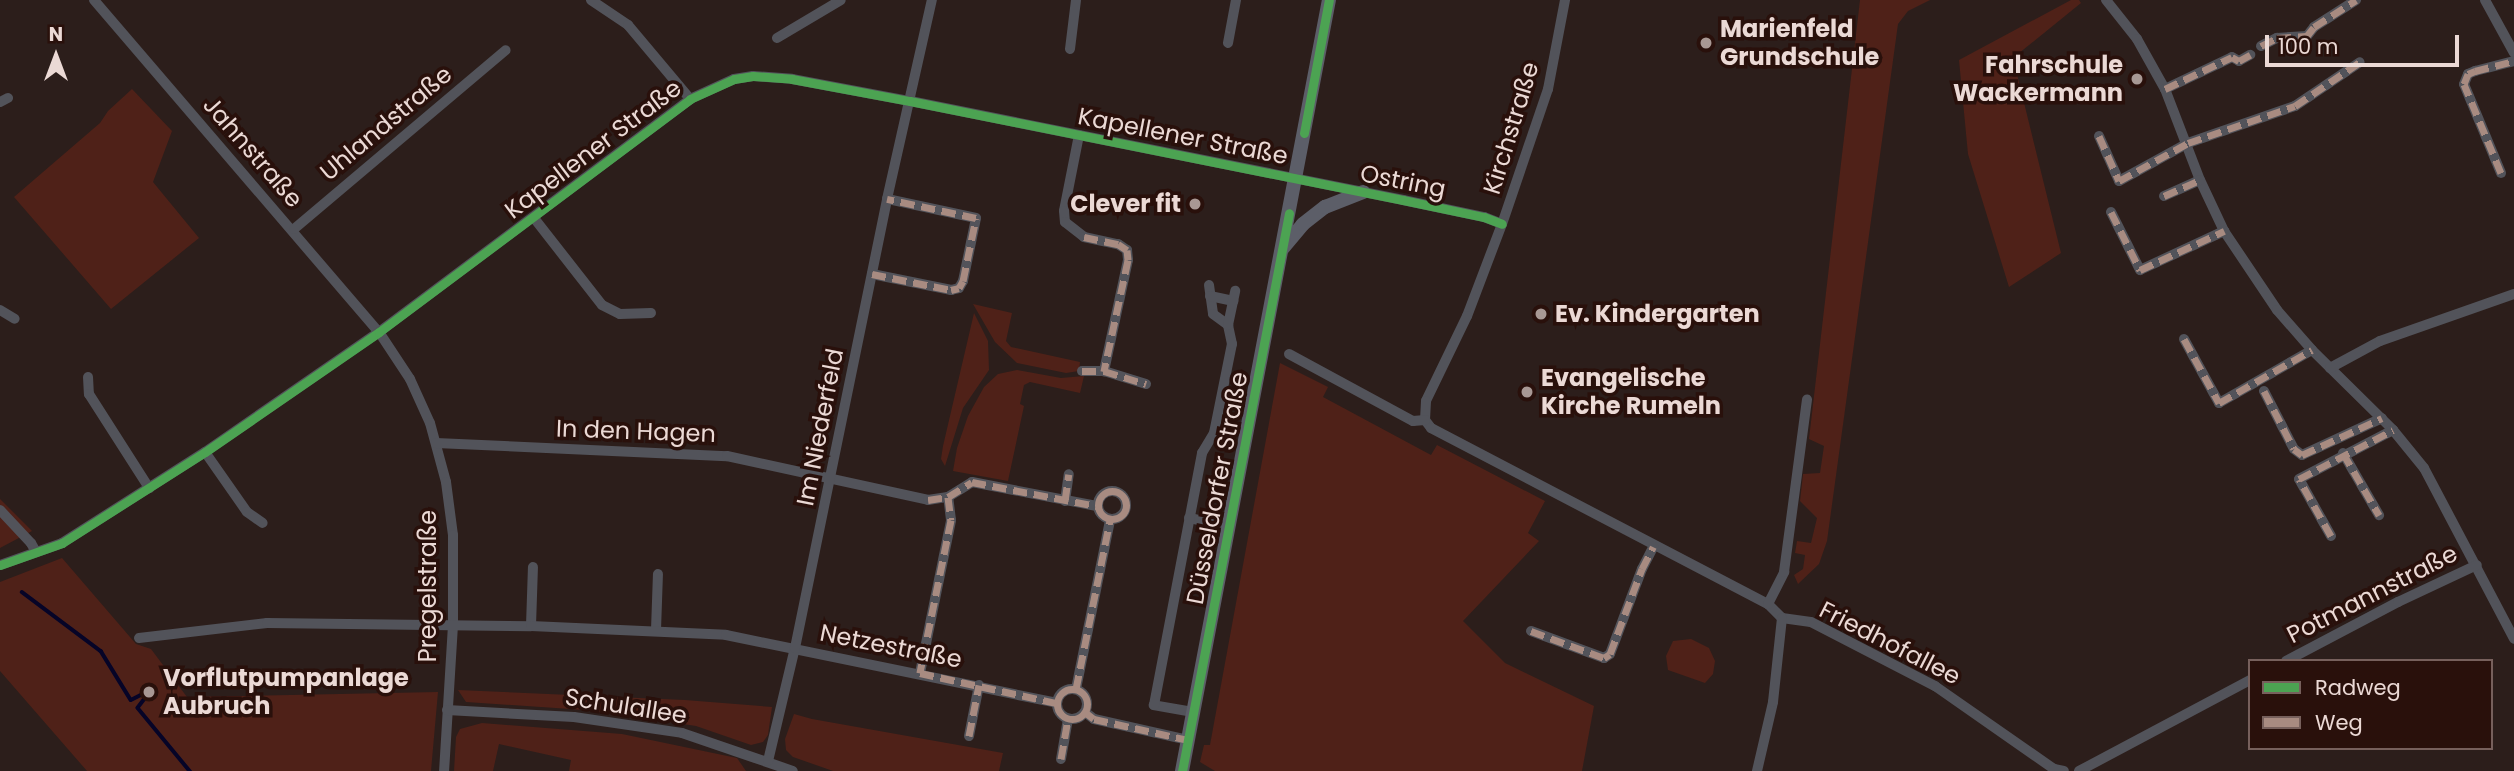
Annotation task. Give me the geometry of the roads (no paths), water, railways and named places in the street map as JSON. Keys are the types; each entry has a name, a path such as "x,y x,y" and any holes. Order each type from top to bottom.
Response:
{"main road":[{"name":"Düsseldorfer Straße","path":"1182,771 1329,0"},
{"path":"1282,249 1303,224 1325,207 1363,192"}],"street":[{"name":"Jahnstraße","path":"94,0 379,332"},
{"path":"591,0 628,25 690,99"},
{"path":"777,38 841,0"},
{"path":"910,101 932,0"},
{"path":"1070,49 1076,0"},
{"path":"1228,43 1236,0"},
{"name":"Kirchstraße","path":"1425,420 1426,401 1467,316 1548,89 1565,0"},
{"path":"2260,46 2277,38 2307,36 2314,27 2356,0"},
{"path":"2485,0 2514,53"},
{"path":"2111,1 2137,39 2165,89 2200,180 2224,231 2277,310 2312,350 2393,430 2436,485 2514,639"},
{"name":"Uhlandstraße","path":"293,229 506,50"},
{"path":"2165,89 2232,57 2239,61 2250,55"},
{"path":"2501,173 2464,84 2468,74 2514,61"},
{"path":"2099,136 2119,181 2188,143 2295,106 2360,62"},
{"name":"Kapellener Straße","path":"0,565 62,543 205,452 379,332 690,99 711,87 753,76 792,79 1295,179"},
{"name":"Im Niederfeld","path":"768,761 795,648 887,199 910,101"},
{"path":"1079,135 1064,211 1065,222 1084,237 1118,244 1127,250 1128,260 1104,371"},
{"name":"Ostring","path":"1295,179 1484,217 1502,224"},
{"path":"2164,196 2200,180"},
{"path":"872,274 951,290 959,288 963,281 976,218 887,199"},
{"path":"2111,212 2140,270 2224,231"},
{"path":"534,218 602,305 620,314 651,313"},
{"name":"Düsseldorfer Straße","path":"1193,712 1154,705 1202,453 1214,433 1231,344 1228,325 1234,295 1209,290 1213,314 1228,325"},
{"path":"2330,368 2380,341 2514,294"},
{"path":"0,310 15,319"},
{"name":"Pregelstraße","path":"379,332 410,379 436,443 446,482 453,535 453,625 444,771"},
{"path":"2184,339 2219,403 2312,350"},
{"name":"Friedhofallee","path":"1289,354 1413,421 1425,420 1440,436 1768,604 1782,618 1811,622 1935,686 2054,769 2064,771"},
{"path":"1082,371 1104,371 1146,384"},
{"path":"88,377 89,394 149,488"},
{"path":"2264,391 2294,449 2302,455 2382,418"},
{"path":"1768,604 1784,572 1807,400"},
{"path":"2332,536 2299,479 2343,453 2393,430"},
{"name":"In den Hagen","path":"436,443 727,456 928,500 948,497"},
{"path":"205,452 247,512 263,523"},
{"path":"2343,453 2379,515"},
{"path":"1065,501 1069,474"},
{"path":"920,673 951,520 948,497 972,482 1097,506"},
{"path":"1110,490 1123,495 1126,504 1125,512 1110,520 1099,513 1097,506 1103,493 1110,490"},
{"path":"0,510 32,543 36,552"},
{"name":"Düsseldorfer Straße","path":"1189,518 1229,526"},
{"path":"1076,689 1110,520"},
{"path":"1531,631 1604,658 1610,654 1653,547"},
{"name":"Potmannstraße","path":"2290,659 2398,601 2477,565"},
{"path":"531,626 533,568"},
{"path":"656,630 658,574"},
{"path":"1757,771 1773,702 1782,618"},
{"name":"Netzestraße","path":"139,638 267,623 656,630 726,635 1057,703"},
{"path":"2079,771 2248,681"},
{"name":"Netzestraße","path":"969,736 979,685"},
{"path":"1076,689 1087,698 1085,712 1078,718 1068,719 1060,713 1057,703 1061,693 1076,689"},
{"name":"Schulallee","path":"447,710 574,717 682,733 793,771"},
{"path":"1085,712 1094,719 1188,740"},
{"path":"1061,759 1068,719"}],"waterway":[{"path":"22,592 101,651 131,700 141,695"},
{"path":"145,699 138,708 190,771"}],"place":[{"name":"Marienfeld Grundschule","path":"1706,43"},
{"name":"Fahrschule Wackermann","path":"2137,79"},
{"name":"Clever fit","path":"1195,204"},
{"name":"Ev. Kindergarten","path":"1541,314"},
{"name":"Evangelische Kirche Rumeln","path":"1527,392"},
{"name":"Vorflutpumpanlage Aubruch","path":"149,692"}]}
